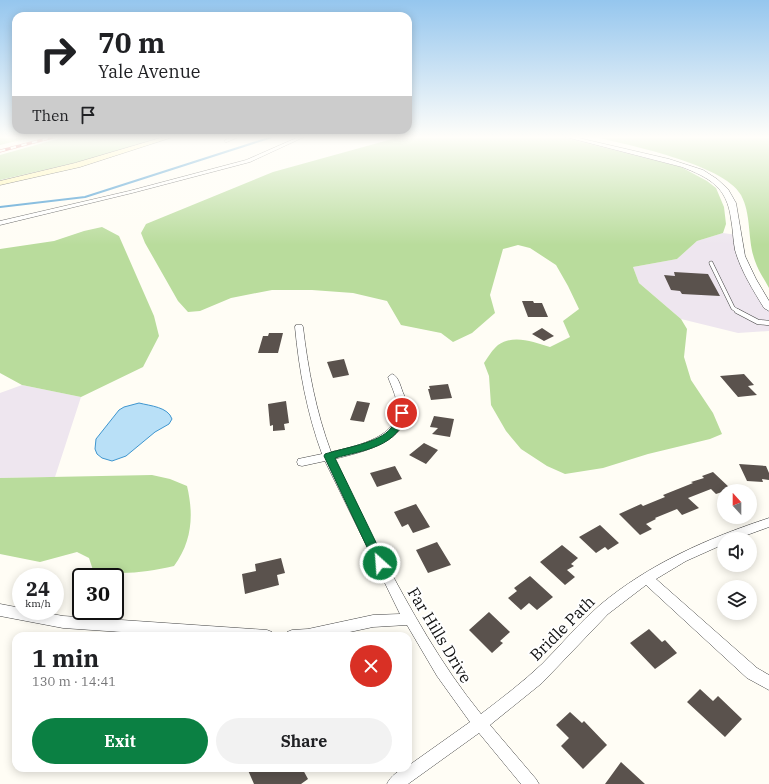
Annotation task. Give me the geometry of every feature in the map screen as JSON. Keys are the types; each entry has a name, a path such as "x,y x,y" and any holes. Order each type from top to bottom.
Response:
{"main road":[{"path":"0,183 43,173"}],"street":[{"path":"0,223 204,173"},
{"path":"701,173 717,182 726,191 732,203 739,249 747,270 769,308"},
{"name":"Far Hills Drive","path":"299,327 302,354 318,429 329,456 408,619 454,690 479,723 531,784"},
{"path":"302,462 379,442 394,431 400,422 402,413 392,377"},
{"name":"Bridle Path","path":"412,772 528,686 603,610 630,588 679,559 728,536 769,522"},
{"path":"648,578 752,673 769,683"},
{"path":"0,610 63,622 209,632"},
{"path":"321,632 373,620 408,619"},
{"name":"Bridle Path","path":"395,784 412,772"}],"lane":[{"path":"711,263 733,308 758,322 769,323"}],"shaded area":[{"path":"723,233 737,235 739,249 769,308 769,331 738,333 681,319 639,283 633,267 677,259 697,241"},
{"path":"22,385 81,397 55,477 0,478 0,393"}],"green space":[{"path":"0,173 32,173 0,180"},
{"path":"272,173 691,173 716,188 724,207 726,224 723,233 697,241 677,259 633,267 639,283 681,319 687,329 684,357 691,380 713,413 722,434 710,439 648,454 603,468 565,474 547,466 521,449 506,431 491,405 489,376 484,363 498,345 510,340 524,340 550,347 570,337 563,321 579,309 556,265 530,248 518,245 503,249 490,295 495,313 472,333 453,342 441,333 401,325 387,301 353,293 312,290 272,290 231,298 200,311 188,312 178,301 145,243 141,233 146,224"},
{"path":"712,173 769,173 769,288 755,261 751,244 747,211 741,195 731,184"},
{"path":"102,227 119,236 154,316 159,336 143,367 81,397 22,385 0,373 0,249 54,241"},
{"path":"152,475 170,479 187,486 191,518 185,547 174,566 154,570 124,573 124,568 92,568 89,558 77,552 40,562 0,554 0,478"}],"water":[{"path":"139,403 163,409 172,419 169,424 155,432 126,456 112,461 102,458 97,454 95,449 96,439 119,410"}],"building":[{"path":"674,272 708,274 720,296 682,294 680,291 671,290 664,275 675,276"},
{"path":"522,301 542,303 548,317 528,317"},
{"path":"542,328 554,336 544,341 532,334"},
{"path":"269,333 283,333 278,353 258,353 263,336 268,336"},
{"path":"344,359 349,375 333,378 327,362"},
{"path":"744,374 754,385 748,386 757,395 738,397 720,376"},
{"path":"448,384 452,398 431,400 428,389 430,389 429,386"},
{"path":"286,401 289,423 284,424 285,430 273,431 273,425 270,426 268,404"},
{"path":"357,401 370,403 364,422 350,420"},
{"path":"434,416 454,419 450,437 432,434 438,428 430,427"},
{"path":"424,443 438,450 426,464 409,455"},
{"path":"739,464 766,466 769,473 769,480 762,479 763,482 747,481"},
{"path":"395,466 402,479 377,487 370,473"},
{"path":"713,472 726,484 717,484 717,494 711,489 688,498 699,508 682,515 677,509 655,518 656,519 646,524 652,529 640,535 619,514 641,504 643,506 665,497 663,495 693,483 691,482 704,478 702,476"},
{"path":"416,504 430,527 413,533 408,524 402,527 394,512"},
{"path":"600,525 619,543 608,550 605,547 596,553 579,537"},
{"path":"437,542 451,565 428,573 416,550"},
{"path":"562,545 578,558 571,564 574,566 567,570 575,577 565,585 540,562"},
{"path":"281,558 285,573 277,575 279,585 245,594 242,574 256,571 255,564"},
{"path":"530,576 553,597 537,610 529,603 521,610 508,598 517,591 514,588"},
{"path":"489,612 510,632 500,641 503,643 492,653 469,630"},
{"path":"649,629 662,642 665,640 677,653 655,669 630,643"},
{"path":"700,689 713,701 718,696 742,719 725,737 687,702"},
{"path":"570,712 582,723 584,721 607,745 583,769 561,746 569,738 556,725"},
{"path":"621,762 645,784 605,784"},
{"path":"249,772 304,772 308,779 301,784 254,784"}],"waterway":[{"path":"0,207 85,197 161,173"}],"route":[{"path":"380,563 329,456 379,442 398,427 402,413"}]}
